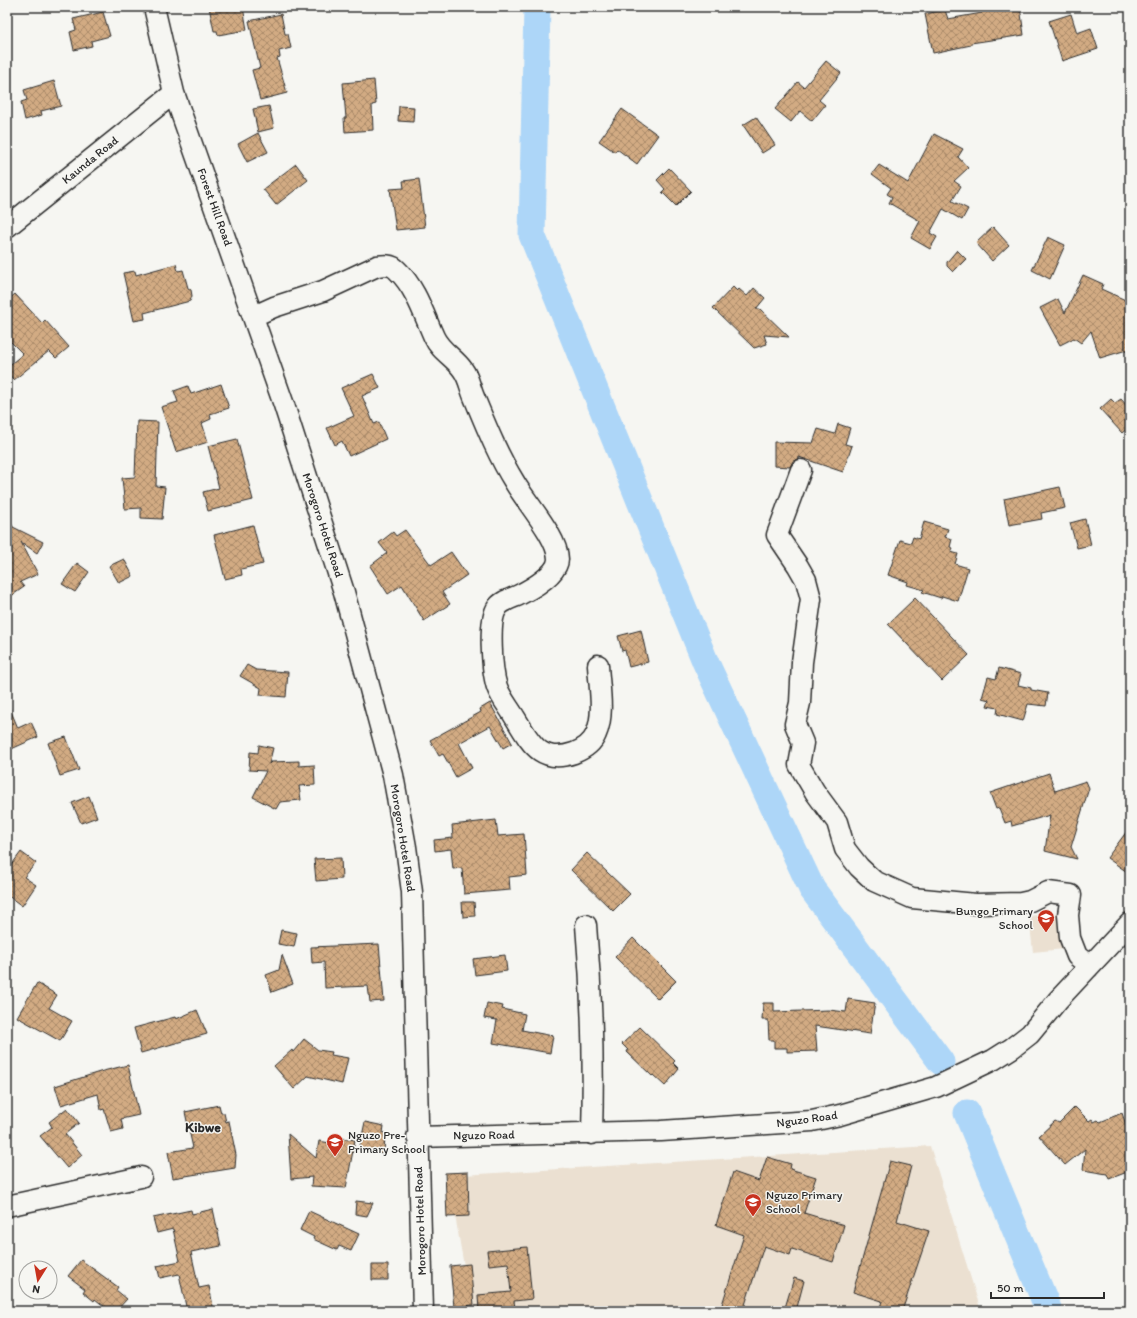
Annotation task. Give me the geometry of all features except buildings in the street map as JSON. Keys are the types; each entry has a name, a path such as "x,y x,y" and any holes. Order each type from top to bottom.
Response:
{"street":[{"name":"Forest Hill Road","path":"154,7 174,93 254,316 284,405"},
{"name":"Kaunda Road","path":"7,227 174,93"},
{"path":"254,316 323,291 377,266 386,265 397,269 414,293 437,344 463,370 503,462 528,504 547,530 556,548 558,559 555,569 538,584 500,604 495,613 492,632 493,664 498,689 524,733 537,750 551,756 561,756 582,750 594,739 599,724 598,665"},
{"name":"Morogoro Hotel Road","path":"284,405 344,592 393,775 406,847 412,892 415,979 417,1137 424,1311"},
{"path":"801,470 777,535 806,580 811,599 802,662 800,703 795,724 803,743 799,765 815,792 837,822 845,849 859,867 874,881 912,898 976,904 1030,901 1048,892 1072,895 1068,915 1070,938 1077,956 1086,963 1088,968"},
{"name":"Nguzo Road","path":"417,1137 661,1132 812,1121 840,1115 936,1087 969,1072 1012,1048 1030,1034 1130,923"},
{"path":"586,925 592,988 592,1134"},
{"path":"7,1206 141,1177"}],"shaded area":[{"name":"Bungo Primary School","path":"1060,913 1064,949 1033,952 1029,916"},
{"path":"930,1146 981,1311 472,1311 448,1176"}],"waterway":[{"path":"537,7 532,235 705,661 812,889 941,1062"},
{"path":"967,1113 1049,1311"}],"place":[{"name":"Bungo Primary School","path":"1046,933"},
{"name":"Nguzo Pre- Primary School","path":"335,1157"},
{"name":"Nguzo Primary School","path":"753,1217"}],"district":[{"name":"Kibwe","path":"203,1127"}]}
